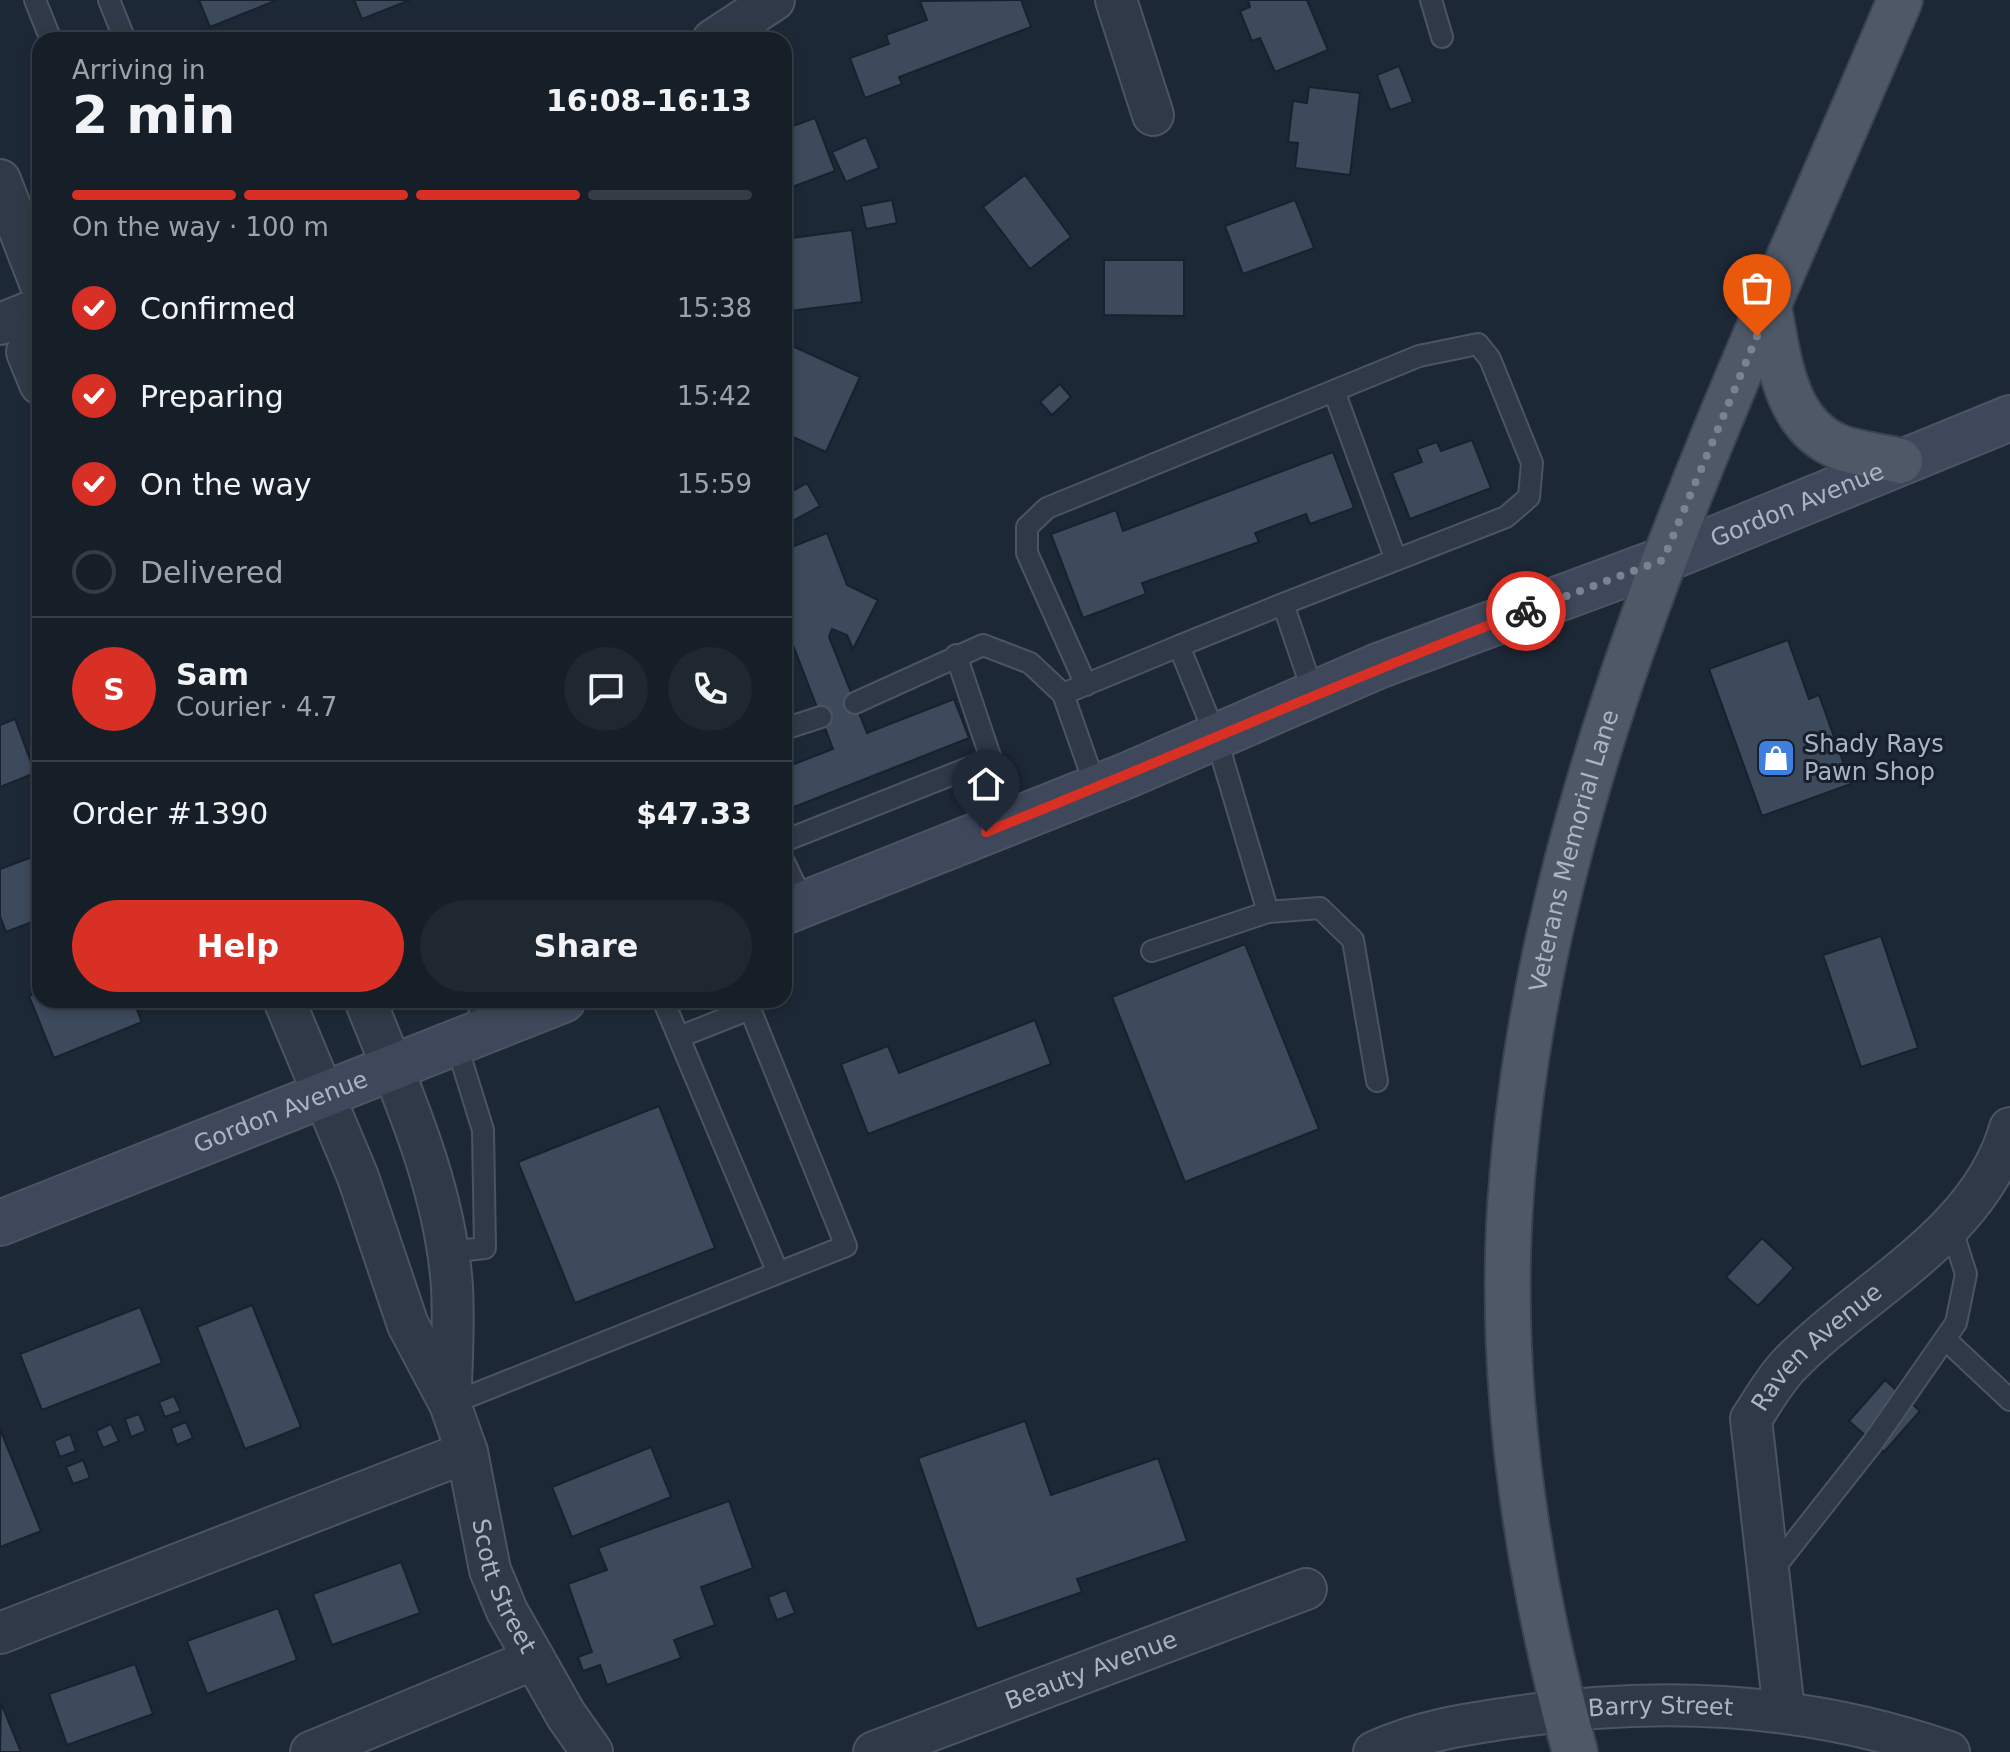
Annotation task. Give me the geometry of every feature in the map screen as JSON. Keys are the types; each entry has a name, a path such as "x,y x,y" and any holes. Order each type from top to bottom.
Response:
{"main road":[{"name":"Veterans Memorial Lane","path":"1575,1752 1533,1574 1518,1457 1511,1369 1509,1227 1524,1069 1552,919 1615,692 1663,560 1900,0"},
{"path":"1769,308 1785,381 1807,423 1838,447 1900,461"},
{"name":"Gordon Avenue","path":"794,908 1096,788 1378,666 1663,560 2010,418"},
{"name":"Gordon Avenue","path":"0,1223 392,1068 474,1024 533,1008"}],"street":[{"path":"725,32 774,0"},
{"path":"1116,0 1153,115"},
{"path":"0,180 32,262"},
{"path":"0,324 32,311"},
{"path":"32,341 27,352 32,364"},
{"name":"Scott Street","path":"287,1008 358,1177 408,1325 450,1404 467,1452 490,1570 507,1611 592,1752"},
{"name":"Scott Street","path":"368,1008 422,1143 447,1252 454,1339 450,1404"},
{"name":"Raven Avenue","path":"1784,1711 1751,1419 1788,1365 1887,1283 1950,1224 1984,1182 2010,1128"},
{"path":"0,1633 467,1452"},
{"name":"Beauty Avenue","path":"874,1752 1306,1589"},
{"path":"311,1752 534,1659"},
{"name":"Barry Street","path":"1374,1752 1436,1728 1563,1709 1672,1705 1784,1711 1868,1726 1949,1752"}],"lane":[{"path":"35,0 48,32"},
{"path":"109,0 122,32"},
{"path":"1431,0 1442,37"},
{"path":"1063,694 1086,685 1179,646 1283,604 1506,517 1529,497 1532,463 1490,359 1478,344 1419,356 1047,508 1027,527 1027,553 1086,685"},
{"path":"1334,391 1396,560"},
{"path":"1283,604 1314,695"},
{"path":"855,703 983,645 1030,663 1063,694 1096,788"},
{"path":"1179,646 1216,737 1268,912"},
{"path":"956,655 1012,821"},
{"path":"792,726 821,717"},
{"path":"792,838 991,759"},
{"path":"1152,951 1268,912 1320,908 1353,940 1377,1081"},
{"path":"666,1008 778,1273"},
{"path":"450,1404 846,1246 750,1009 679,1037"},
{"path":"447,1252 485,1248 483,1130 474,1024"},
{"path":"1768,1575 1871,1445 1956,1323 1966,1274 1950,1224"},
{"path":"1945,1339 2010,1400"}],"building":[{"path":"199,0 277,0 210,27"},
{"path":"354,0 410,0 362,19"},
{"path":"1021,0 1031,27 899,77 902,84 865,98 850,58 889,44 886,35 927,20 920,1"},
{"path":"1248,0 1307,0 1328,50 1275,72 1260,38 1252,41 1240,11 1250,7"},
{"path":"1399,66 1413,102 1390,110 1377,75"},
{"path":"1309,87 1360,93 1350,175 1295,168 1298,143 1288,142 1293,101 1307,103"},
{"path":"815,118 835,171 792,187 792,126"},
{"path":"866,137 879,168 846,182 832,152"},
{"path":"1025,175 1071,237 1030,269 983,207"},
{"path":"892,200 897,223 866,229 861,206"},
{"path":"1295,200 1314,248 1243,274 1225,226"},
{"path":"852,230 862,302 792,311 792,238"},
{"path":"1104,260 1184,260 1184,316 1104,315"},
{"path":"792,346 860,377 826,452 792,437"},
{"path":"1060,384 1071,397 1052,415 1040,402"},
{"path":"1472,440 1491,488 1410,519 1392,473 1422,462 1417,449 1437,442 1441,451"},
{"path":"1333,452 1354,508 1310,524 1306,514 1255,533 1259,542 1142,583 1146,594 1083,618 1051,534 1116,510 1123,531"},
{"path":"807,483 820,506 792,521 792,491"},
{"path":"827,533 847,585 878,600 853,649 847,635 832,629 829,637 867,733 954,699 969,738 792,808 792,765 833,749 792,645 792,547"},
{"path":"1788,640 1809,699 1819,695 1851,784 1762,816 1709,669"},
{"path":"15,719 32,765 32,774 0,787 0,725"},
{"path":"32,857 32,922 6,932 0,916 0,869"},
{"path":"1881,936 1918,1048 1861,1067 1823,955"},
{"path":"1245,944 1319,1129 1185,1182 1112,997"},
{"path":"34,1008 136,1008 142,1022 54,1058"},
{"path":"1035,1020 1051,1064 868,1134 841,1064 888,1046 899,1073"},
{"path":"659,1106 715,1248 575,1303 518,1162"},
{"path":"1762,1238 1794,1268 1758,1306 1726,1277"},
{"path":"252,1305 301,1427 245,1449 197,1327"},
{"path":"140,1307 162,1363 42,1410 20,1354"},
{"path":"1885,1380 1920,1411 1884,1452 1849,1421"},
{"path":"174,1396 181,1411 165,1417 159,1402"},
{"path":"139,1414 146,1431 131,1437 125,1419"},
{"path":"1025,1421 1051,1495 1158,1458 1187,1541 1077,1579 1082,1592 977,1629 918,1458"},
{"path":"186,1422 193,1438 177,1445 171,1428"},
{"path":"111,1424 119,1441 103,1448 96,1431"},
{"path":"0,1429 41,1531 0,1547"},
{"path":"70,1434 76,1451 60,1457 54,1441"},
{"path":"651,1447 671,1497 572,1537 552,1487"},
{"path":"83,1460 90,1478 73,1484 66,1467"},
{"path":"729,1501 753,1568 701,1587 715,1625 674,1640 681,1658 607,1685 600,1665 583,1671 578,1657 592,1652 568,1584 607,1570 598,1548"},
{"path":"401,1562 420,1613 332,1645 313,1594"},
{"path":"786,1590 795,1613 777,1620 768,1597"},
{"path":"278,1608 297,1660 207,1694 187,1641"},
{"path":"135,1664 153,1714 67,1745 49,1694"},
{"path":"1,1703 21,1752 0,1752"}],"way so far":[{"path":"1526,611 1663,560 1757,336"}],"place":[{"name":"Shady Rays Pawn Shop","path":"1776,758"}],"route":[{"path":"986,832 1128,775 1378,666 1526,611"}]}
